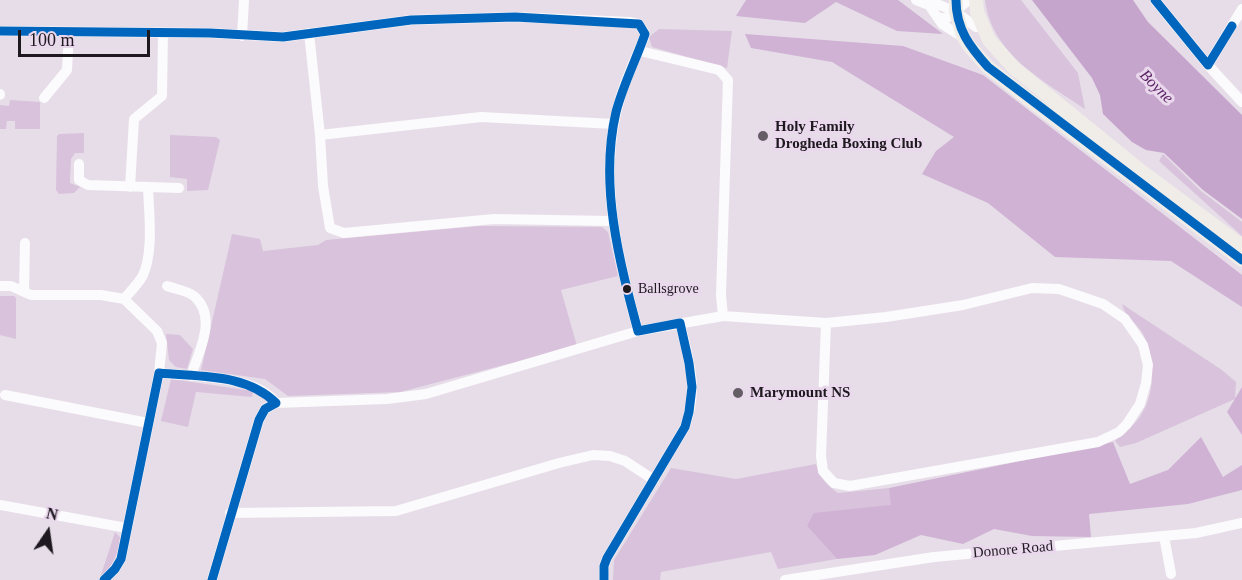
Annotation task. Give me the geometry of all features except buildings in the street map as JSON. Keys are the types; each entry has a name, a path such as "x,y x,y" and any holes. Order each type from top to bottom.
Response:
{"main road":[{"path":"976,0 982,26 989,39 1014,68 1136,167 1242,246"},
{"path":"956,6 964,38 988,67 1027,99 1242,260"}],"street":[{"path":"242,36 244,0"},
{"path":"916,0 956,6 976,27 982,26"},
{"path":"939,18 947,18 956,6 969,0"},
{"path":"1155,0 1208,65 1242,102"},
{"path":"933,3 942,24 964,38"},
{"path":"1208,65 1242,9"},
{"path":"0,32 210,33 283,37 411,20 515,17 639,24 645,34 630,71 614,124 610,171 612,221 638,331"},
{"path":"44,98 67,70 69,32"},
{"path":"309,33 323,186 330,228 344,233 494,219 612,221"},
{"path":"130,187 134,119 162,96 163,34"},
{"path":"640,51 719,70 728,80 721,295 723,316"},
{"path":"320,135 480,117 614,124"},
{"path":"79,164 79,180 88,185 178,188"},
{"path":"124,300 141,278 147,265 148,188"},
{"path":"24,290 25,243"},
{"path":"0,286 11,286 31,295 101,295 124,300 157,331 162,343 159,373 121,559 104,580"},
{"path":"167,286 193,295 205,311 205,331 191,376"},
{"path":"212,580 259,420 265,410 276,403 387,399 426,394 638,331 723,316 826,323 886,317 963,305 1032,288 1059,289 1103,304 1125,319 1143,345 1148,365 1146,383 1140,404 1127,424 1119,432 1098,442 850,486 834,483 823,471 821,456 826,323"},
{"path":"604,580 604,566 608,558 685,427 692,406 694,381 680,323"},
{"path":"159,373 253,386 264,390 276,403"},
{"path":"5,395 148,423"},
{"path":"230,513 396,511 593,455 610,456 625,461 654,480"},
{"path":"0,505 127,528"},
{"name":"Donore Road","path":"785,580 934,557 1164,536 1217,529 1242,523"},
{"path":"1164,536 1171,574"}],"shaded area":[{"path":"746,0 898,0 943,34 897,31 836,2 805,23 736,16"},
{"path":"985,0 1021,0 1078,73 1085,109 1037,77 1009,51 998,36 990,19"},
{"path":"659,29 732,31 727,68 652,47 649,37"},
{"path":"745,34 903,46 983,75 1242,275 1242,307 1171,261 1055,257 988,203 922,174 936,151 954,137 832,62 751,48"},
{"path":"10,100 40,102 40,129 15,129 15,121 7,121 6,129 0,129 0,105 9,106"},
{"path":"84,133 84,153 75,153 71,159 70,183 80,187 74,193 59,194 56,190 57,136"},
{"path":"170,135 216,137 220,140 208,190 187,191 187,179 170,177"},
{"path":"1163,154 1201,191 1242,222 1242,236 1159,161"},
{"path":"479,226 602,227 608,232 618,276 561,290 577,346 400,392 288,396 265,379 201,370 232,234 260,239 263,251 318,245 326,240"},
{"path":"0,296 16,298 16,339 0,335"},
{"path":"1122,304 1222,370 1236,382 1235,399 1136,443 1120,447 1115,441 1132,426 1146,406 1152,375 1147,343"},
{"path":"166,334 180,335 193,349 187,369 176,367 169,360"},
{"path":"171,379 253,391 252,397 196,392 188,427 161,421"},
{"path":"1242,387 1242,435 1227,412"},
{"path":"1201,437 1223,477 1242,465 1242,490 1188,504 1089,514 1091,537 1032,536 994,529 963,544 921,535 875,555 837,559 807,526 814,513 891,505 889,488 1113,442 1130,484 1168,470"},
{"path":"816,464 824,481 838,493 889,488 892,505 807,526 837,559 778,569 771,552 661,572 660,580 613,580 614,560 671,468 736,479"},
{"path":"115,532 120,537 116,555 100,578"}],"water":[{"name":"Boyne","path":"1032,0 1133,0 1148,22 1242,115 1242,219 1203,190 1164,153 1146,150 1132,142 1103,114 1100,95 1092,78"}],"transit line":[{"path":"956,0 961,29 975,52 988,67 1242,260"},
{"path":"1155,0 1208,65"},
{"path":"0,31 210,33 283,37 411,20 515,17 639,24 645,34 619,102 611,139 610,195 618,250 638,331 680,323 692,387 685,427 607,558 604,566 604,580"},
{"path":"1208,65 1232,26"},
{"path":"104,580 121,559 159,373 206,376 236,381 264,393 276,403 265,409 259,420 212,580"}],"place":[{"name":"Holy Family Drogheda Boxing Club","path":"763,136"},
{"name":"Ballsgrove","path":"627,289"},
{"name":"Marymount NS","path":"738,393"}]}
